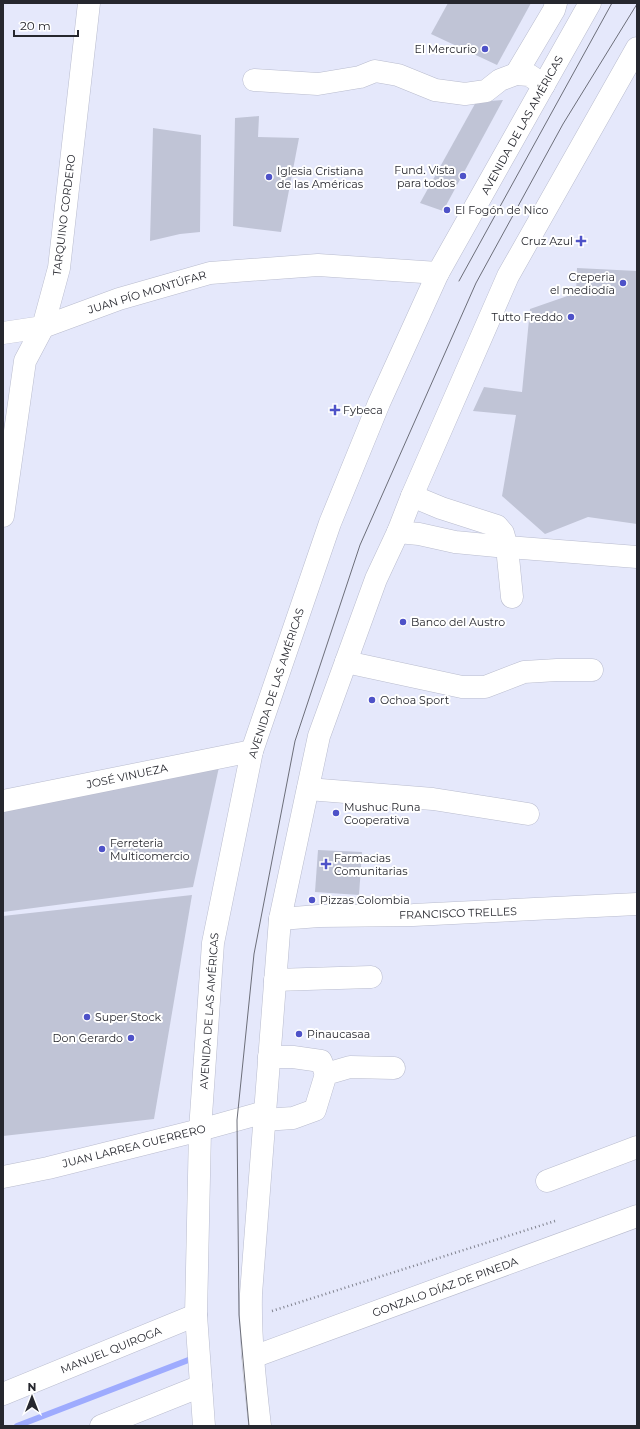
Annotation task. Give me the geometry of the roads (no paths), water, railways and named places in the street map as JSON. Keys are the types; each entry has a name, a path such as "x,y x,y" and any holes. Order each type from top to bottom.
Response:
{"main road":[{"name":"TARQUINO CORDERO","path":"3,516 24,361 43,327 59,268 89,3"},
{"name":"AVENIDA DE LAS AMÉRICAS","path":"204,1426 196,1318 200,1130 213,943 252,751 330,523 379,403 438,273 590,3"},
{"path":"516,74 555,7 578,24"},
{"path":"260,1426 252,1353 250,1318 280,919 319,736 376,579 398,532 412,496 508,276 637,48"},
{"path":"254,80 318,84 360,77 375,71 398,76 435,90 465,94 486,91 500,80 516,74 529,76 544,85"},
{"name":"JUAN PÍO MONTÚFAR","path":"3,333 43,327 119,299 210,273 318,265 438,273"},
{"path":"412,496 441,508 497,526 503,533 507,547 512,597"},
{"path":"398,532 418,534 455,542 637,557"},
{"path":"346,662 462,688 485,688 524,672 592,670"},
{"name":"JOSÉ VINUEZA","path":"3,801 252,751"},
{"path":"308,788 433,799 528,814"},
{"name":"FRANCISCO TRELLES","path":"280,919 319,916 413,915 637,904"},
{"path":"275,980 371,977"},
{"path":"269,1057 293,1057 321,1061 326,1074 350,1067 394,1068"},
{"name":"JUAN LARREA GUERRERO","path":"3,1177 48,1168 200,1130 264,1116 293,1118 315,1110 326,1074"},
{"path":"547,1181 637,1147"},
{"name":"GONZALO DÍAZ DE PINEDA","path":"252,1353 637,1216"},
{"name":"MANUEL QUIROGA","path":"3,1394 196,1318"},
{"path":"101,1426 200,1379"}],"waterway":[{"path":"17,1426 191,1359"}],"tram line":[{"path":"459,281 612,3"},
{"path":"249,1426 239,1315 237,1120 254,954 295,741 360,545 476,283 563,124 637,4"}],"place":[{"name":"El Mercurio","path":"485,49"},
{"name":"Fund. Vista para todos","path":"463,176"},
{"name":"Iglesia Cristiana de las Américas","path":"269,177"},
{"name":"El Fogón de Nico","path":"447,210"},
{"name":"Cruz Azul","path":"581,241"},
{"name":"Creperia el mediodía","path":"623,283"},
{"name":"Tutto Freddo","path":"571,317"},
{"name":"Fybeca","path":"335,410"},
{"name":"Banco del Austro","path":"403,622"},
{"name":"Ochoa Sport","path":"372,700"},
{"name":"Mushuc Runa Cooperativa","path":"336,813"},
{"name":"Ferreteria Multicomercio","path":"102,849"},
{"name":"Farmacias Comunitarias","path":"326,864"},
{"name":"Pizzas Colombia","path":"312,900"},
{"name":"Super Stock","path":"87,1017"},
{"name":"Pinaucasaa","path":"299,1034"},
{"name":"Don Gerardo","path":"131,1038"}]}
